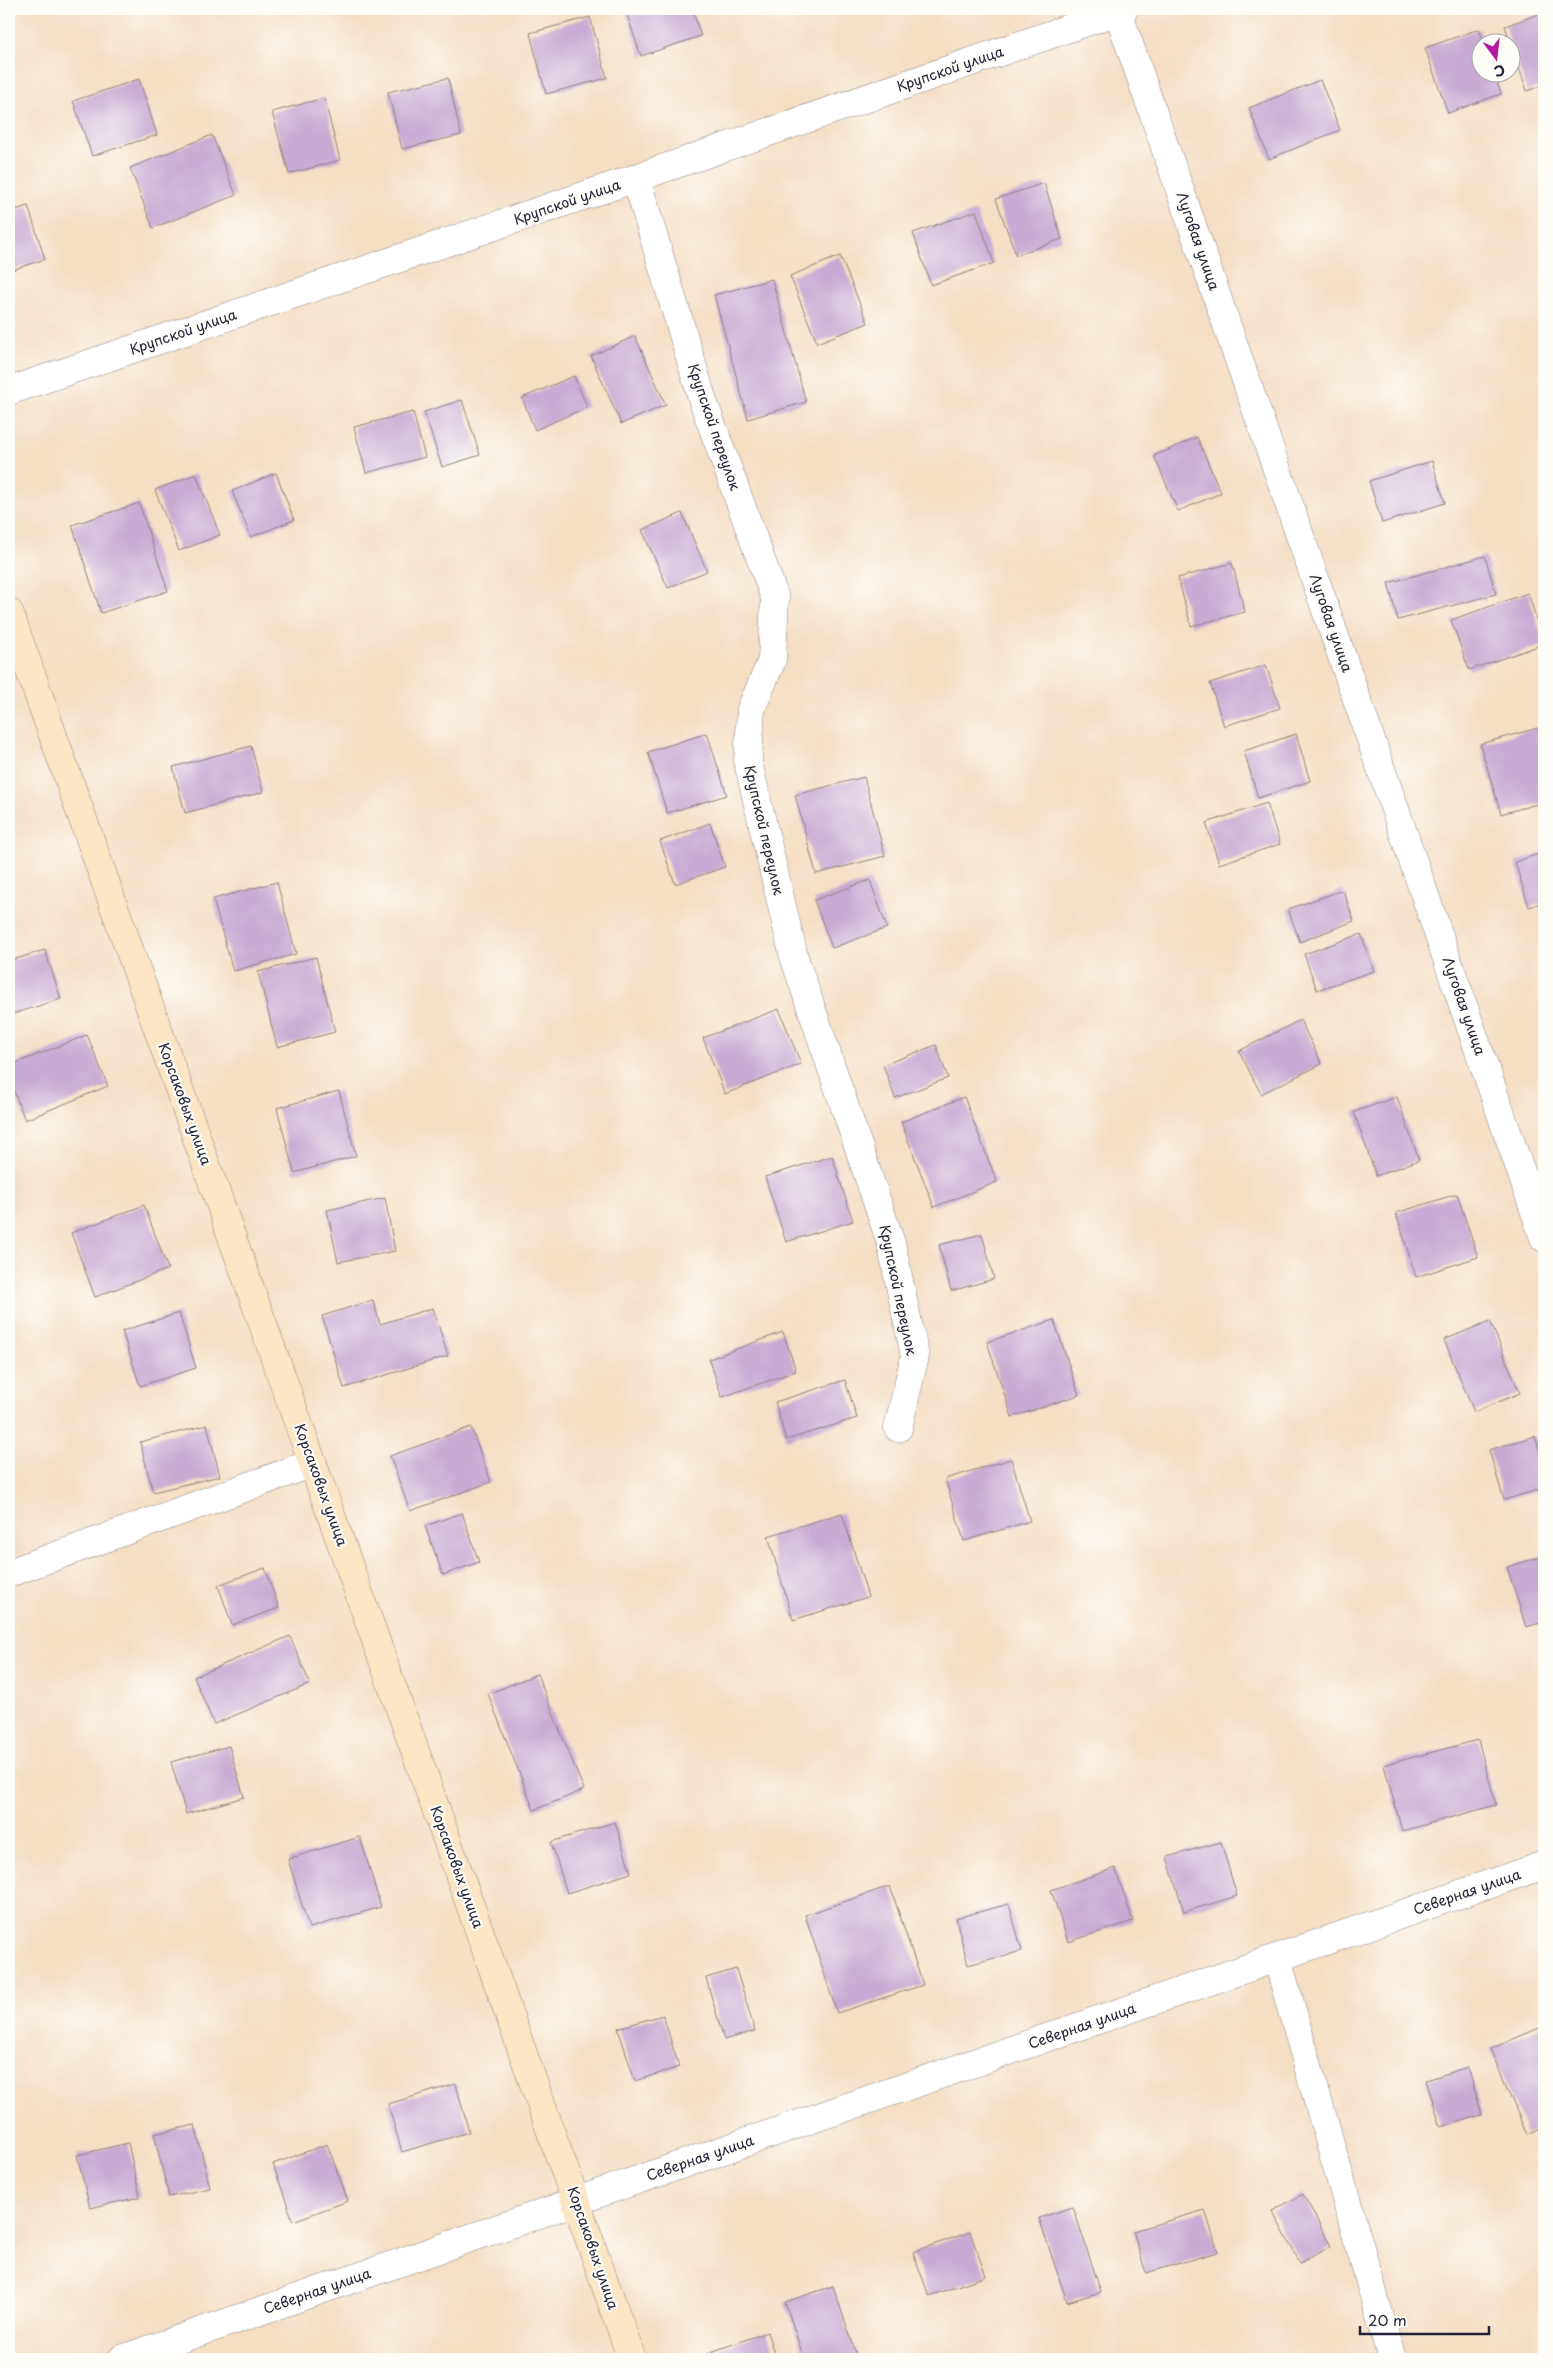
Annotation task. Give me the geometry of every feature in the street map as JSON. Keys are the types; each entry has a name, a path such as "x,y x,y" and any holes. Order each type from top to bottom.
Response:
{"street":[{"name":"Крупской улица","path":"9,391 636,178 1119,9"},
{"name":"Луговая улица","path":"1119,9 1544,1238"},
{"name":"Крупской переулок","path":"636,178 703,401 775,598 772,660 751,709 748,762 794,957 893,1253 915,1356 898,1428"},
{"name":"Корсаковых улица","path":"9,612 632,2359"},
{"path":"9,1573 313,1463"},
{"name":"Северная улица","path":"122,2359 1544,1865"},
{"path":"1277,1958 1392,2359"}],"building":[{"path":"625,9 692,9 701,36 641,56"},
{"path":"1544,12 1544,85 1527,91 1520,70 1520,32 1507,32 1505,26"},
{"path":"590,17 607,78 546,94 530,33"},
{"path":"1470,32 1470,82 1497,82 1501,94 1448,113 1425,48"},
{"path":"448,78 461,135 402,149 388,92"},
{"path":"139,79 157,135 92,156 73,101"},
{"path":"1320,80 1340,130 1269,159 1249,108"},
{"path":"324,98 340,160 289,174 272,112"},
{"path":"212,135 236,195 153,228 130,168"},
{"path":"1044,183 1062,239 1016,255 996,199"},
{"path":"28,206 45,259 9,271 9,212"},
{"path":"976,211 994,263 931,285 913,233"},
{"path":"840,256 868,323 817,343 790,276"},
{"path":"772,279 806,402 748,419 714,295"},
{"path":"635,336 666,405 621,424 591,356"},
{"path":"574,376 587,407 535,430 522,398"},
{"path":"462,400 480,455 442,467 424,412"},
{"path":"413,412 425,457 366,473 354,427"},
{"path":"1197,437 1221,493 1178,511 1154,456"},
{"path":"1432,461 1445,503 1382,523 1369,481"},
{"path":"276,473 294,520 251,537 232,491"},
{"path":"196,474 220,535 179,551 155,490"},
{"path":"139,503 168,591 101,613 72,525"},
{"path":"682,513 707,571 668,588 642,530"},
{"path":"1485,556 1496,594 1398,620 1388,583"},
{"path":"1232,563 1245,612 1191,626 1178,578"},
{"path":"1528,593 1544,644 1469,670 1451,620"},
{"path":"1266,665 1280,708 1224,726 1210,683"},
{"path":"1538,728 1544,748 1544,802 1501,814 1480,744"},
{"path":"707,733 727,795 667,813 648,752"},
{"path":"1296,734 1310,781 1258,798 1244,751"},
{"path":"251,746 263,792 185,813 173,767"},
{"path":"864,777 885,856 816,874 795,795"},
{"path":"1267,803 1280,844 1219,864 1206,823"},
{"path":"710,823 725,867 675,884 660,841"},
{"path":"9,846 14,858 9,861"},
{"path":"1544,852 1544,902 1529,907 1515,862"},
{"path":"870,880 887,928 832,948 814,900"},
{"path":"277,882 296,954 233,971 213,899"},
{"path":"1343,890 1354,921 1300,942 1288,909"},
{"path":"1361,934 1374,971 1317,990 1304,954"},
{"path":"45,950 61,999 9,1015 9,961"},
{"path":"316,957 335,1032 277,1047 258,972"},
{"path":"779,1009 801,1064 725,1094 703,1038"},
{"path":"1300,1020 1322,1064 1261,1094 1239,1051"},
{"path":"87,1035 108,1086 25,1120 9,1079 9,1066"},
{"path":"936,1045 948,1078 895,1098 883,1065"},
{"path":"339,1091 356,1156 294,1173 277,1108"},
{"path":"964,1097 997,1182 934,1207 901,1122"},
{"path":"1397,1097 1419,1160 1376,1176 1354,1112"},
{"path":"832,1156 853,1221 786,1242 765,1177"},
{"path":"1457,1194 1478,1257 1416,1277 1396,1213"},
{"path":"385,1198 395,1251 338,1262 327,1210"},
{"path":"144,1205 168,1269 95,1297 71,1233"},
{"path":"982,1234 994,1279 951,1291 939,1245"},
{"path":"373,1300 380,1324 433,1308 448,1356 344,1388 322,1316"},
{"path":"179,1313 196,1368 140,1386 122,1331"},
{"path":"1054,1320 1079,1395 1012,1417 987,1342"},
{"path":"1490,1321 1520,1393 1474,1412 1444,1340"},
{"path":"783,1332 796,1371 722,1397 709,1359"},
{"path":"845,1380 857,1418 786,1440 775,1402"},
{"path":"207,1425 220,1476 153,1492 140,1442"},
{"path":"471,1427 491,1482 410,1511 390,1456"},
{"path":"1535,1436 1544,1465 1544,1488 1504,1500 1489,1450"},
{"path":"1011,1459 1030,1521 964,1541 945,1479"},
{"path":"462,1513 479,1562 443,1575 425,1526"},
{"path":"842,1513 868,1597 793,1620 768,1536"},
{"path":"1544,1556 1544,1622 1526,1627 1507,1567"},
{"path":"265,1568 279,1608 232,1625 218,1585"},
{"path":"290,1636 310,1684 214,1724 194,1677"},
{"path":"537,1674 584,1790 534,1810 488,1694"},
{"path":"1478,1740 1496,1805 1402,1831 1384,1765"},
{"path":"229,1746 244,1797 186,1814 171,1762"},
{"path":"615,1822 631,1873 567,1893 551,1842"},
{"path":"360,1837 381,1907 309,1928 288,1859"},
{"path":"1221,1842 1237,1896 1184,1912 1167,1857"},
{"path":"1115,1868 1133,1921 1068,1942 1051,1890"},
{"path":"890,1886 923,1985 837,2013 805,1915"},
{"path":"1009,1904 1022,1951 968,1965 956,1918"},
{"path":"736,1969 755,2031 724,2040 706,1978"},
{"path":"663,2015 679,2067 635,2081 618,2028"},
{"path":"1544,2026 1544,2127 1527,2135 1490,2049"},
{"path":"1468,2067 1482,2115 1441,2127 1426,2080"},
{"path":"456,2084 469,2132 402,2152 388,2104"},
{"path":"195,2125 210,2188 169,2197 154,2134"},
{"path":"128,2143 140,2197 90,2208 77,2155"},
{"path":"327,2144 348,2201 293,2221 273,2164"},
{"path":"1303,2194 1331,2246 1300,2263 1272,2211"},
{"path":"1073,2207 1101,2292 1067,2302 1039,2218"},
{"path":"1205,2210 1218,2252 1146,2273 1133,2231"},
{"path":"970,2232 986,2276 929,2296 913,2252"},
{"path":"833,2286 858,2359 804,2359 785,2302"},
{"path":"767,2332 776,2359 710,2359 708,2353"}]}
